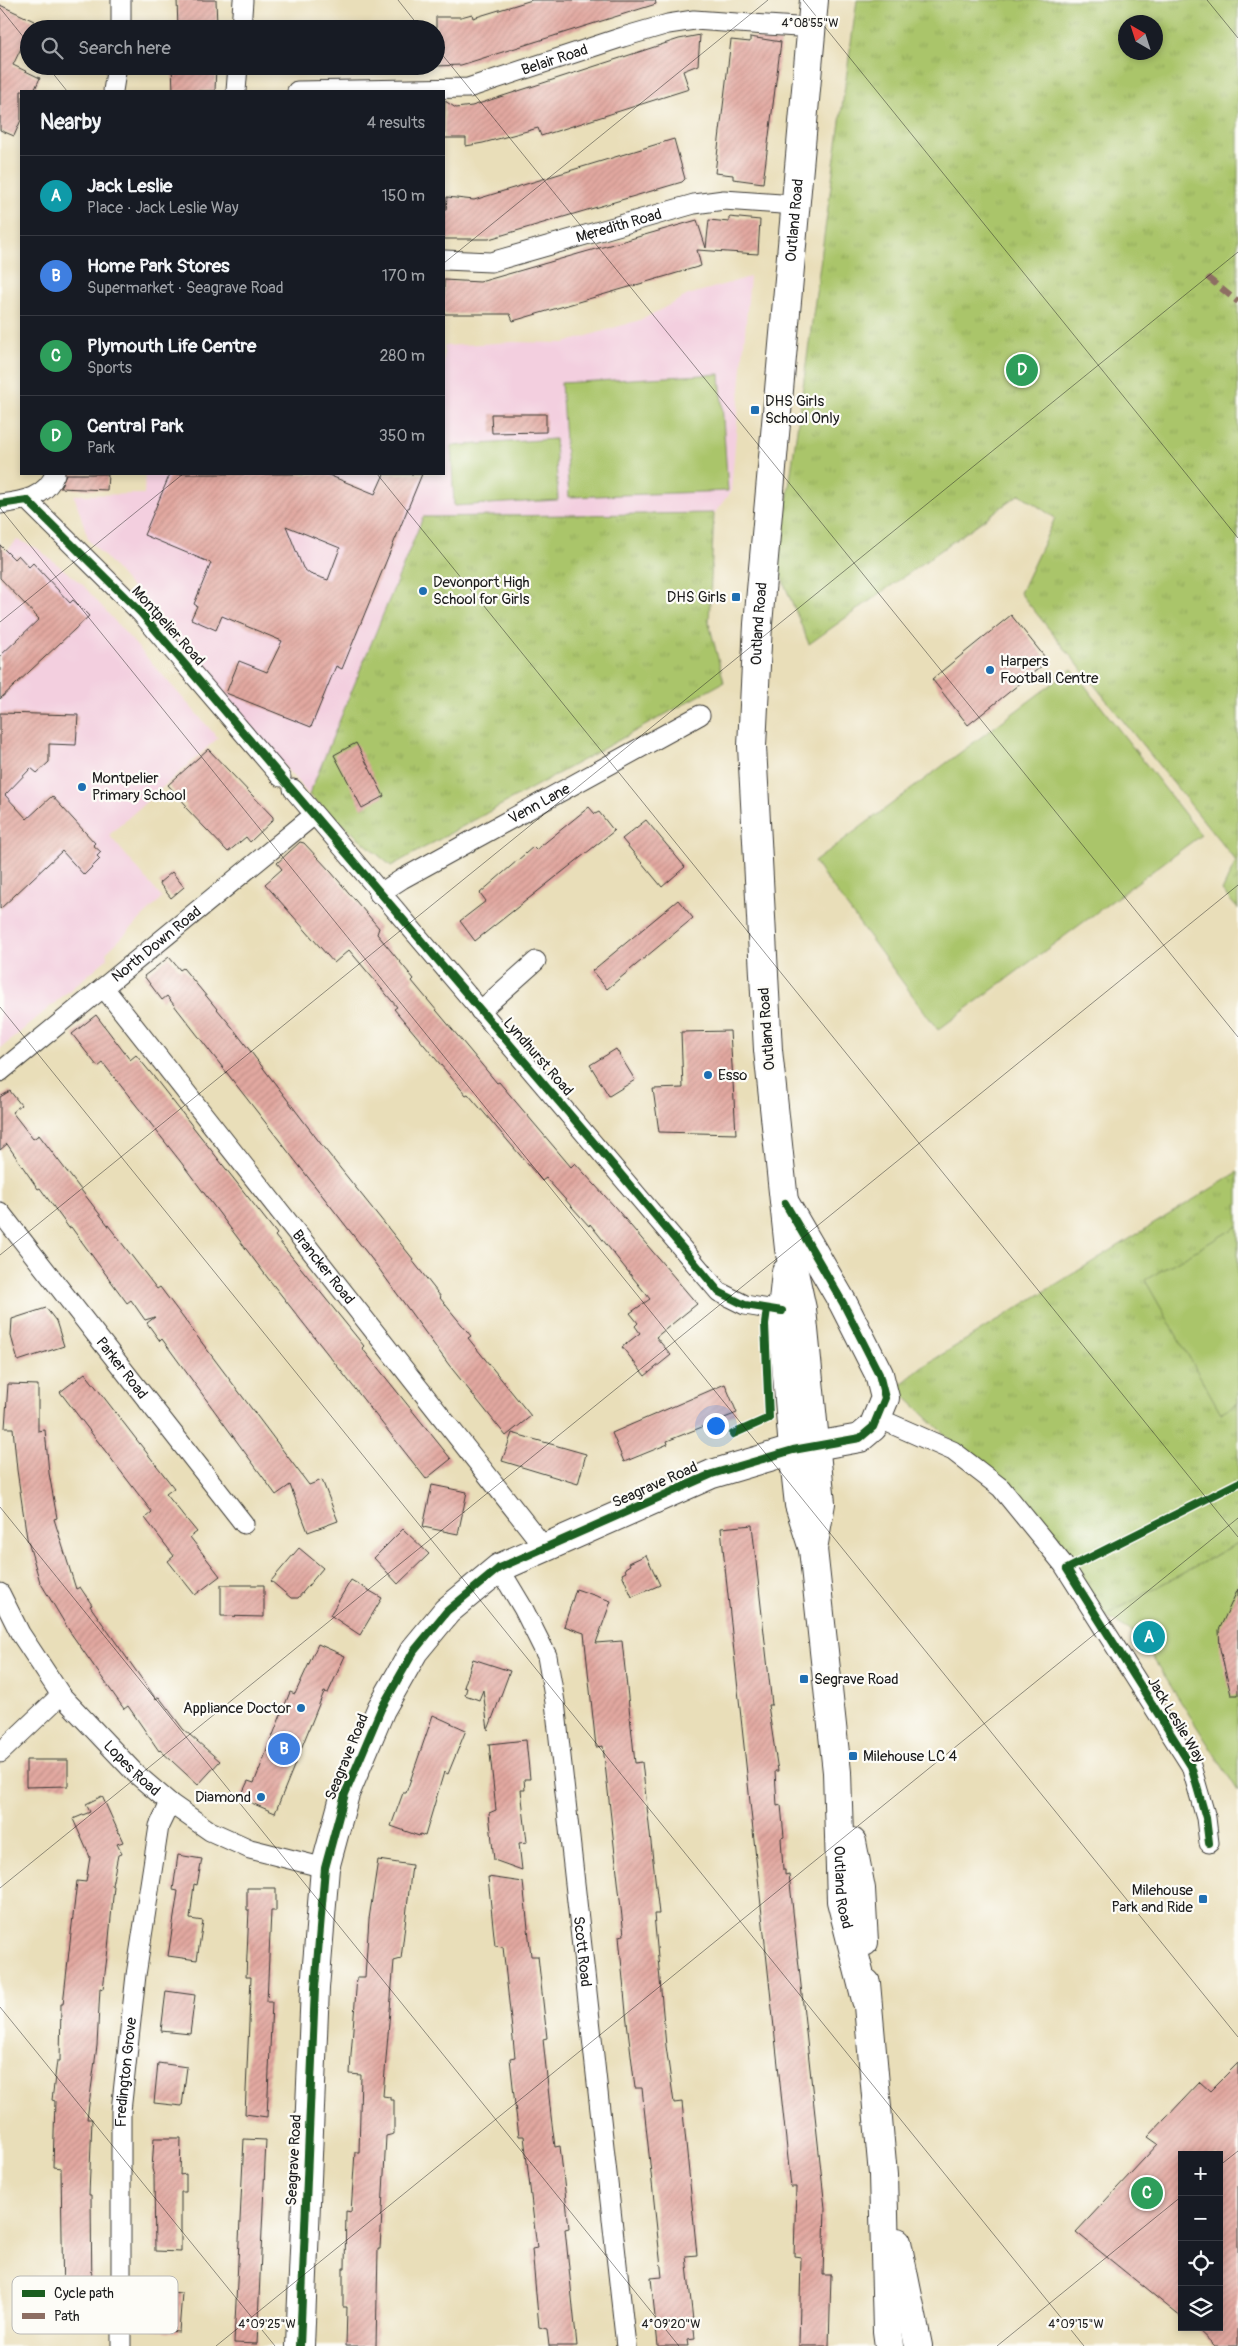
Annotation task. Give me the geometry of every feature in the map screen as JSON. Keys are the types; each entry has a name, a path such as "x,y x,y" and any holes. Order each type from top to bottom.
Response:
{"main road":[{"name":"Outland Road","path":"814,0 758,624 752,746 768,1050 789,1249 802,1309 804,1448 799,1505 814,1549 837,1772 841,1901 866,2000 883,2175 889,2346"},
{"path":"784,1203 843,1303 879,1374 885,1398 878,1418"},
{"name":"Outland Road","path":"789,1249 782,1311 804,1448"},
{"name":"Seagrave Road","path":"300,2346 315,1988 324,1868 345,1794 382,1708 414,1651 447,1611 499,1568 712,1474 804,1448 860,1438 873,1427 878,1418"},
{"name":"Outland Road","path":"883,2175 918,2346"}],"street":[{"path":"121,0 121,20"},
{"path":"242,20 243,0"},
{"name":"Belair Road","path":"354,90 468,88 623,37 668,24 694,20 812,28"},
{"path":"113,90 116,75"},
{"path":"236,90 237,75"},
{"name":"Meredith Road","path":"445,260 490,262 694,204 724,200 796,205"},
{"path":"0,504 27,500 50,485 55,475"},
{"name":"Montpelier Road","path":"27,500 141,613 287,783"},
{"name":"Venn Lane","path":"379,894 402,879 700,715"},
{"name":"Lyndhurst Road","path":"287,783 379,894 613,1165 719,1292 745,1305 782,1311"},
{"name":"North Down Road","path":"0,1072 314,815"},
{"path":"480,1011 536,961"},
{"name":"Brancker Road","path":"104,988 544,1547"},
{"name":"Parker Road","path":"0,1212 244,1524"},
{"name":"Jack Leslie Way","path":"878,1418 953,1451 993,1482 1007,1495 1063,1564 1191,1766 1206,1818 1209,1843"},
{"name":"Scott Road","path":"499,1568 523,1608 547,1656 555,1702 626,2346"},
{"name":"Lopes Road","path":"0,1593 20,1633 61,1695 135,1773 170,1804 210,1831 250,1849 324,1868"},
{"path":"0,1753 61,1695"},
{"name":"Fredington Grove","path":"121,2276 121,2112 136,1975 158,1826 170,1804"}],"shaded area":[{"name":"Devonport High School for Girls","path":"750,277 731,491 714,514 709,623 724,682 391,866 309,795 107,559 89,541 74,495 144,494 145,475 445,475 445,346 513,342 564,343 643,319 688,295"},
{"name":"Montpelier Primary School","path":"17,540 37,548 83,585 218,738 109,835 162,898 106,953 108,958 0,1049 0,558"}],"green space":[{"path":"857,0 1238,0 1238,909 1222,891 1236,861 1020,593 1055,518 1020,494 809,644 779,571 781,544"},
{"path":"720,374 728,491 569,497 561,383"},
{"path":"555,439 558,500 454,506 451,446"},
{"path":"714,513 709,623 724,682 391,866 309,795 423,517"},
{"path":"1072,669 1201,835 938,1030 814,862"},
{"path":"1238,1172 1238,1543 1105,1616 1053,1538 896,1388 925,1365"},
{"path":"1238,1226 1238,1403 1221,1413 1145,1280"},
{"path":"1238,1543 1238,1791 1138,1635 1105,1616"}],"building":[{"path":"177,0 216,0 217,20 178,20"},
{"path":"532,0 655,0 656,4 461,65 445,66 445,20 436,20 436,17 461,17 472,14 473,18"},
{"path":"0,5 32,20 20,20 20,50 13,65 20,68 20,75 34,75 40,78 34,90 20,90 20,122 14,136 0,130"},
{"path":"700,35 698,65 683,71 689,89 541,136 538,128 466,146 466,138 445,138 445,101 456,108 472,106 679,39"},
{"path":"750,37 781,42 763,183 733,179 733,175 715,173 731,40 750,42"},
{"path":"172,75 216,75 215,90 173,90"},
{"path":"674,139 685,179 682,182 489,239 445,239 447,197 474,200"},
{"path":"729,217 760,220 758,254 697,250 701,266 513,321 510,314 445,314 445,280 480,282 697,220 706,248 709,220 729,222"},
{"path":"491,414 546,414 546,432 492,433"},
{"path":"66,475 108,475 107,490 60,488"},
{"path":"170,475 328,475 375,494 384,475 422,475 342,669 336,666 311,727 226,693 239,661 267,672 282,641 222,616 216,630 191,619 197,606 194,604 211,563 144,535","holes":["286,526 340,548 328,580 310,574 303,568"]},
{"path":"0,545 14,559 18,555 29,567 33,563 70,603 73,600 89,616 0,699 0,656 39,619 0,578"},
{"name":"Harpers Football Centre","path":"1011,615 1048,661 968,725 932,679"},
{"path":"0,713 78,715 76,745 49,744 49,762 37,773 31,768 5,795 27,819 52,796 101,852 97,856 100,859 84,875 62,851 0,909"},
{"path":"356,743 384,796 362,808 334,755"},
{"path":"208,749 273,817 273,820 250,842 246,837 228,852 185,807 187,806 168,785"},
{"path":"589,807 595,814 599,812 614,831 475,941 460,921 486,901 480,893 533,847 536,850"},
{"path":"646,820 685,867 662,887 622,839"},
{"path":"300,842 304,843 331,872 379,928 377,934 414,979 412,981 497,1083 499,1082 571,1167 575,1163 614,1206 697,1304 656,1337 671,1355 645,1376 622,1347 640,1333 635,1326 638,1323 630,1313 650,1299 590,1224 589,1226 546,1178 542,1181 468,1094 466,1095 394,1009 397,1007 349,950 334,963 265,884 282,869 277,863"},
{"path":"172,872 184,887 171,898 159,883"},
{"path":"678,900 693,918 607,989 592,971"},
{"path":"169,957 180,970 183,968 232,1027 324,1148 413,1259 440,1298 471,1336 468,1338 531,1416 506,1436 449,1365 374,1262 167,996 162,1000 144,976"},
{"path":"96,1015 130,1060 136,1055 150,1072 277,1234 275,1236 364,1346 362,1348 451,1459 426,1479 267,1277 180,1161 103,1063 98,1067 72,1034"},
{"name":"Esso","path":"730,1031 736,1134 659,1132 653,1089 683,1088 681,1032"},
{"path":"616,1049 635,1080 609,1096 590,1065"},
{"path":"10,1091 21,1105 12,1112 33,1139 39,1135 157,1289 160,1287 309,1485 322,1480 338,1521 308,1532 290,1485 276,1495 162,1339 160,1341 147,1323 155,1317 145,1320 131,1300 127,1303 71,1227 69,1228 40,1188 38,1189 7,1144 0,1150 0,1097"},
{"path":"46,1308 56,1321 64,1346 18,1361 11,1336 12,1319"},
{"path":"85,1373 174,1488 166,1494 197,1532 190,1537 220,1576 195,1595 168,1561 174,1556 145,1518 152,1512 60,1392"},
{"path":"8,1384 38,1385 38,1431 45,1430 49,1473 57,1518 54,1519 76,1589 80,1587 92,1605 90,1606 156,1699 159,1697 183,1729 220,1761 198,1785 159,1751 128,1706 124,1709 70,1632 40,1582 27,1538 13,1428 5,1428"},
{"path":"725,1384 737,1413 667,1441 668,1444 624,1462 612,1433"},
{"path":"512,1433 586,1454 578,1484 502,1461"},
{"path":"432,1485 467,1492 458,1534 423,1527"},
{"path":"752,1525 772,1705 768,1705 778,1771 775,1771 777,1806 781,1805 784,1837 781,1838 783,1870 785,1870 785,1875 789,1874 825,2208 823,2275 831,2275 829,2346 799,2346 801,2257 794,2256 796,2187 791,2187 721,1528"},
{"path":"403,1529 429,1554 398,1584 374,1558"},
{"path":"299,1548 323,1568 298,1598 291,1598 271,1581"},
{"path":"646,1555 660,1585 632,1597 622,1574 626,1572 625,1568 630,1565 629,1563"},
{"path":"351,1580 382,1598 360,1635 330,1615"},
{"path":"221,1585 264,1585 264,1617 221,1616"},
{"path":"576,1589 611,1601 596,1643 622,1641 635,1763 642,1762 659,1914 654,1914 666,2046 674,2103 682,2102 697,2255 686,2256 695,2339 687,2340 688,2346 658,2346 651,2278 662,2277 642,2088 635,2088 626,2013 619,1936 624,1935 603,1746 596,1747 584,1633 564,1626"},
{"path":"1238,1589 1238,1695 1231,1695 1220,1649 1219,1630"},
{"path":"318,1644 345,1656 328,1693 324,1692 275,1813 240,1798 248,1781 254,1783 290,1692 295,1694"},
{"path":"473,1659 510,1671 488,1730 483,1690 479,1700 465,1695 467,1688 464,1687"},
{"path":"433,1715 466,1730 448,1774 444,1772 425,1836 420,1834 419,1836 391,1826 403,1793 406,1793"},
{"path":"526,1740 530,1779 524,1779 525,1790 521,1790 527,1842 519,1843 522,1870 494,1860 489,1813 496,1810 489,1744"},
{"path":"26,1760 68,1760 68,1786 26,1787"},
{"path":"102,1796 123,1842 117,1844 122,1854 118,1855 112,1885 114,1886 108,1949 103,1989 100,1988 97,2046 87,2119 92,2119 89,2195 91,2195 92,2276 63,2276 61,2168 53,2167 55,2101 52,2100 57,2061 60,2061 61,2004 63,2004 77,1881 86,1882 90,1857 73,1819 90,1812 86,1804"},
{"path":"178,1855 202,1859 197,1885 194,1884 190,1919 203,1921 197,1960 168,1956 178,1891 173,1890"},
{"path":"378,1860 412,1865 401,1959 394,1961 383,2096 394,2100 394,2134 386,2136 380,2249 378,2249 376,2346 346,2346 347,2307 343,2307 343,2268 345,2268 346,2211 351,2212 355,2152 359,2152 361,2075 350,2074 351,2055 357,1977 365,1977 369,1919"},
{"path":"488,1877 523,1882 531,1956 538,1956 547,2038 543,2039 551,2116 555,2147 560,2146 569,2228 565,2229 577,2346 549,2346 547,2329 539,2327 532,2249 537,2248 524,2136 519,2136 515,2105 510,2058 515,2057 503,1947 495,1946"},
{"path":"247,1888 276,1888 276,1911 271,1911 267,2002 272,2002 267,2117 245,2114 251,1977 246,1977 249,1910 247,1910"},
{"path":"166,1991 195,1995 190,2034 161,2031"},
{"path":"158,2063 187,2067 182,2106 154,2103"},
{"path":"1238,2063 1238,2346 1215,2346 1199,2331 1223,2331 1223,2151 1178,2151 1178,2315 1076,2232 1158,2144 1148,2137 1200,2082 1210,2091"},
{"path":"154,2138 181,2138 180,2175 186,2174 186,2192 181,2192 181,2252 155,2251 154,2176 152,2169"},
{"path":"244,2139 266,2140 257,2344 234,2343"},
{"path":"178,2293 182,2293 178,2332"}],"marked path":[{"path":"1207,277 1238,302"}],"cycle path":[{"path":"0,504 27,500 141,613 613,1165 719,1292 745,1305 782,1311"},
{"path":"300,2346 315,1988 325,1868 345,1794 381,1709 414,1651 447,1611 499,1568 712,1474 793,1450 860,1438 873,1427 885,1398 879,1374 843,1303 785,1203"},
{"path":"733,1434 769,1418 765,1324 767,1309"},
{"path":"1209,1843 1206,1818 1191,1766 1067,1569 1238,1483"}],"place":[{"name":"Central Park","path":"1022,370"},
{"name":"DHS Girls School Only","path":"755,410"},
{"name":"Devonport High School for Girls","path":"423,591"},
{"name":"DHS Girls","path":"736,597"},
{"name":"Harpers Football Centre","path":"990,670"},
{"name":"Montpelier Primary School","path":"82,787"},
{"name":"Esso","path":"708,1075"},
{"name":"Jack Leslie","path":"1149,1637"},
{"name":"Segrave Road","path":"804,1679"},
{"name":"Appliance Doctor","path":"301,1708"},
{"name":"Home Park Stores","path":"284,1749"},
{"name":"Milehouse LC 4","path":"853,1756"},
{"name":"Diamond","path":"261,1797"},
{"name":"Milehouse Park and Ride","path":"1203,1899"},
{"name":"Plymouth Life Centre","path":"1147,2193"}]}
